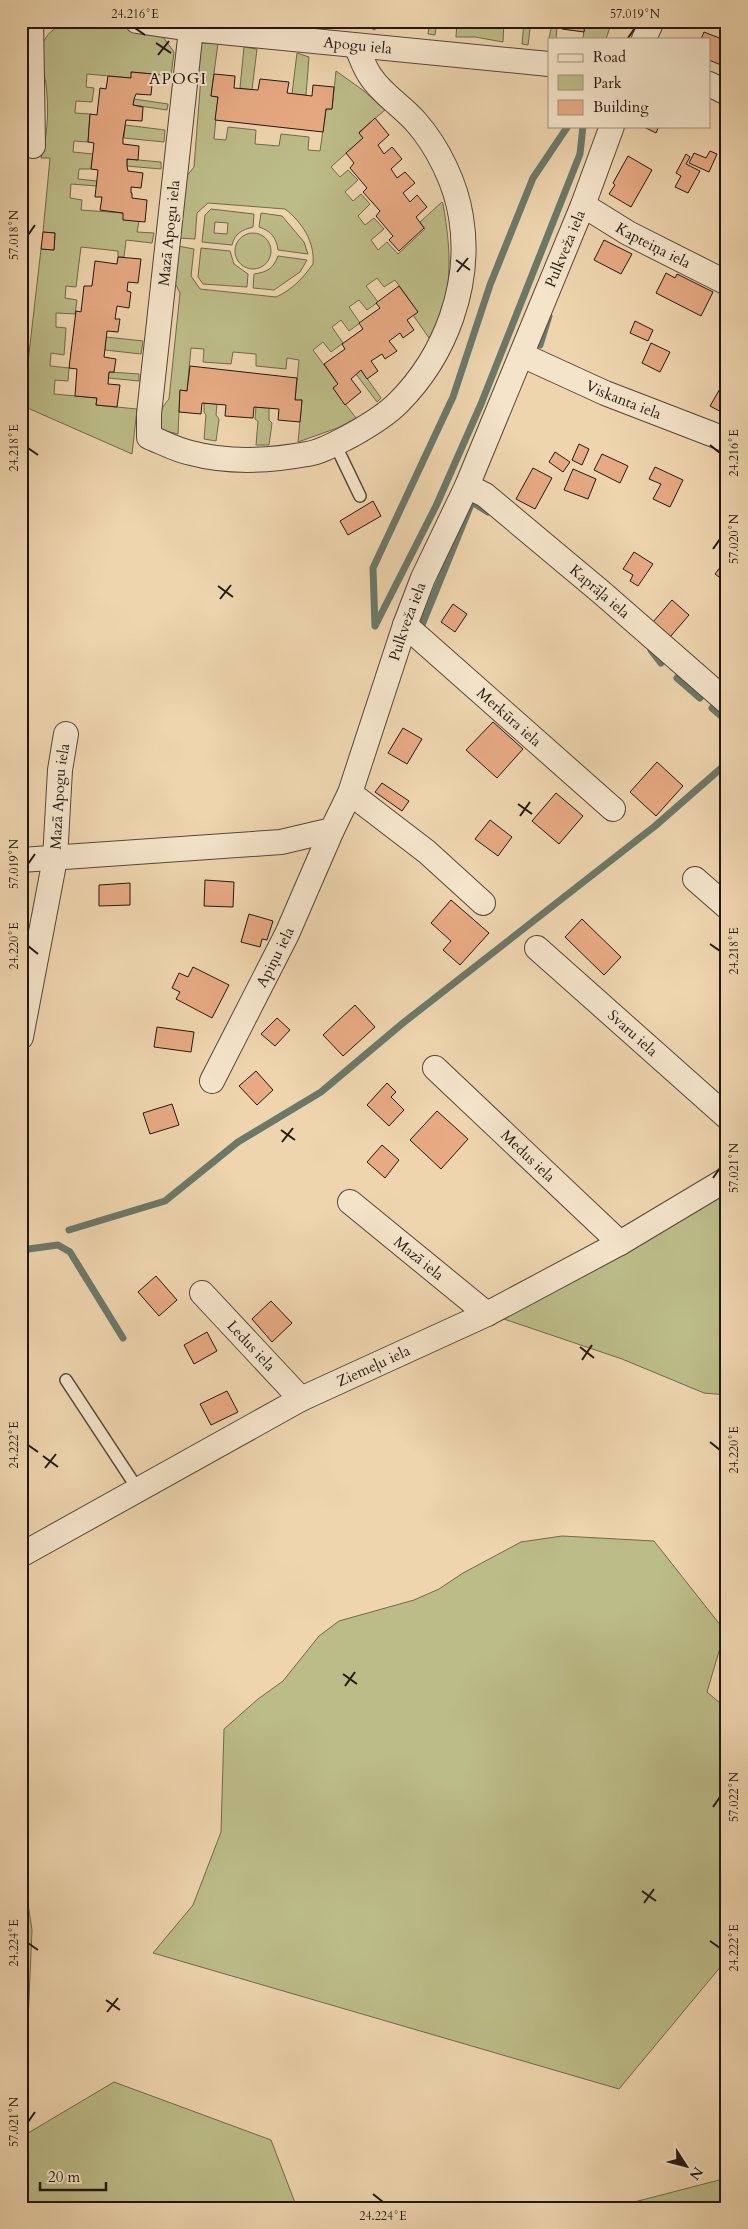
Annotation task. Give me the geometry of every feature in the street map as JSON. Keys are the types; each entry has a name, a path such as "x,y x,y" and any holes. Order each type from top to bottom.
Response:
{"street":[{"path":"31,21 33,146"},
{"name":"Apogu iela","path":"137,21 191,29 548,64"},
{"path":"644,38 652,21"},
{"name":"Mazā Apogu iela","path":"191,29 149,414 149,436 190,453 242,461 309,454 335,444"},
{"path":"335,444 392,409 420,378 442,344 454,312 463,248 461,216 450,181 434,149 417,122 371,77 356,46"},
{"path":"710,84 727,93"},
{"name":"Pulkveža iela","path":"332,830 350,793 405,625 424,578 467,486 522,355 583,206 611,128"},
{"name":"Kapteiņa iela","path":"583,206 628,233 727,283"},
{"name":"Viskanta iela","path":"522,355 606,393 727,440"},
{"name":"Kaprāļa iela","path":"467,486 485,495 601,592 727,702"},
{"name":"Merkūra iela","path":"405,625 613,809"},
{"name":"Mazā Apogu iela","path":"21,1037 55,859 60,770 66,734"},
{"path":"350,793 427,852 482,903"},
{"path":"21,860 281,842 332,830"},
{"name":"Apiņu iela","path":"212,1081 287,934 332,830"},
{"path":"695,879 727,907"},
{"name":"Svaru iela","path":"537,948 727,1116"},
{"name":"Medus iela","path":"434,1068 620,1243"},
{"name":"Ziemeļu iela","path":"21,1554 139,1491 301,1399 487,1314 620,1243 727,1179"},
{"name":"Mazā iela","path":"350,1202 487,1314"},
{"name":"Ledus iela","path":"202,1293 301,1399"}],"lane":[{"path":"335,444 360,496"},
{"path":"66,1380 139,1491"}],"green space":[{"path":"340,21 377,21 375,30 365,26 339,25"},
{"path":"430,21 437,21 435,35 428,34"},
{"path":"457,21 504,21 503,42 475,37 456,37"},
{"path":"524,21 531,21 528,45 522,44"},
{"path":"548,21 553,21 553,25 557,27 556,38 549,38 551,28 547,26"},
{"path":"585,21 612,21 606,38 583,38"},
{"path":"70,23 149,30 161,34 174,52 171,76 132,72 131,78 87,74 86,87 94,88 92,102 76,101 75,113 90,114 88,142 74,141 73,152 93,154 91,169 79,169 78,179 97,181 97,186 71,184 70,198 82,200 81,210 123,213 139,221 137,232 154,233 152,243 126,240 124,257 118,257 118,251 81,247 76,287 66,286 65,298 77,300 75,314 56,313 56,327 66,328 64,355 51,353 50,366 69,368 68,381 55,380 54,394 97,398 96,405 137,409 132,454 23,406 41,249 54,250 55,233 43,232 50,158 41,158 48,112 46,82 40,58 46,37 56,28"},
{"path":"202,43 218,43 211,96 218,97 214,139 226,140 228,127 256,130 255,144 279,146 281,134 309,137 308,150 320,151 326,109 332,109 336,71 364,91 385,110 359,132 363,138 331,167 340,177 348,170 358,180 345,192 353,201 361,194 370,204 358,216 365,225 374,218 384,229 371,240 378,250 387,242 398,254 425,229 420,222 442,202 443,204 448,238 449,273 443,307 429,338 413,315 418,312 395,280 384,287 377,278 366,286 378,302 367,310 359,300 349,307 360,323 349,331 341,320 332,327 343,343 331,352 323,342 313,350 338,384 333,388 356,418 340,427 298,442 302,400 295,400 299,360 287,358 286,369 256,366 256,354 233,352 231,364 203,362 204,349 191,348 187,391 180,391 178,434 162,430 160,426 160,413 169,399 180,293 174,281 178,246 194,249 191,276 200,289 276,297 297,283 313,264 310,240 302,226 285,209 208,203 197,213 195,239 179,238 185,178 194,167 201,77 197,60"},
{"path":"244,47 257,49 252,90 240,88"},
{"path":"297,53 309,57 306,95 292,94"},
{"path":"134,99 168,104 167,110 133,105"},
{"path":"125,125 165,130 164,142 124,138"},
{"path":"127,159 161,162 161,169 127,166"},
{"path":"211,209 254,214 253,227 239,233 232,245 202,242 205,215","holes":["215,222 228,223 227,234 214,233"]},
{"path":"261,213 282,216 304,242 308,254 278,250 272,235 267,230 259,227"},
{"path":"253,233 260,234 266,238 270,244 270,258 266,264 260,268 253,269 246,268 240,264 236,258 235,251 236,244 240,238 246,234"},
{"path":"201,248 230,251 234,264 248,274 247,287 203,284 198,277"},
{"path":"278,256 307,260 300,272 274,290 253,288 254,274 269,269"},
{"path":"106,337 143,341 141,354 105,350"},
{"path":"361,370 381,398 377,402 356,374"},
{"path":"109,372 139,374 139,381 108,378"},
{"path":"204,403 217,404 216,415 219,419 216,441 204,439 206,415"},
{"path":"256,407 269,408 269,420 272,423 269,445 256,445 258,421 255,419"},
{"path":"727,1192 727,1395 704,1393 622,1359 495,1316"},
{"path":"562,1536 654,1541 725,1631 707,1692 727,1709 727,1959 619,2089 153,1953 193,1905 221,1832 224,1729 258,1699 283,1681 319,1636 339,1621 414,1600 439,1589 463,1573 521,1542"},
{"path":"21,1858 32,1930 23,2136 114,2082 271,2140 297,2208 21,2208"},
{"path":"727,2178 727,2201 700,2208 611,2208"}],"building":[{"path":"563,21 585,21 584,32 562,29"},
{"path":"704,32 727,41 727,51 721,65 710,60 710,38 701,38"},
{"path":"131,72 153,74 151,95 136,94 134,99 133,105 143,107 142,121 126,120 123,138 123,144 139,146 138,160 127,159 127,166 128,171 143,173 141,188 131,187 131,193 132,198 147,200 145,222 123,220 123,213 100,210 102,197 95,197 98,170 91,169 94,143 88,142 90,114 97,115 100,88 106,89 108,76 131,78"},
{"path":"214,74 235,76 234,88 258,90 260,79 289,82 287,93 312,96 313,85 334,87 332,109 326,109 323,132 215,120 218,97 211,96"},
{"path":"375,118 389,135 378,145 384,154 392,147 402,159 391,169 397,178 405,172 415,183 403,193 410,202 417,195 427,207 416,217 424,228 399,251 389,240 393,236 376,216 380,211 363,192 367,188 350,168 354,163 346,153 363,138 359,133"},
{"path":"646,128 658,128 656,133"},
{"path":"710,151 717,154 709,172 689,163 694,153 706,158"},
{"path":"686,154 690,157 686,164 700,171 688,193 675,187 681,176 676,173"},
{"path":"628,156 652,170 631,207 609,194"},
{"path":"727,228 727,240 722,238"},
{"path":"43,232 55,233 54,250 41,249"},
{"path":"604,240 632,254 621,274 594,260"},
{"path":"118,257 141,259 138,283 128,282 127,291 131,292 129,308 117,306 115,319 120,319 118,332 107,331 104,357 116,359 114,372 109,372 108,384 120,385 117,407 96,405 97,398 75,396 77,369 69,368 76,311 81,312 84,286 92,286 95,261 117,264"},
{"path":"666,273 675,278 677,274 713,292 701,316 656,293"},
{"path":"399,286 418,312 407,320 414,330 403,338 400,333 389,341 397,351 385,359 382,354 371,361 378,371 367,379 361,370 351,379 361,392 345,405 333,388 338,384 324,364 345,349 342,344 363,329 359,323 380,308 376,303"},
{"path":"635,321 653,330 648,341 630,333"},
{"path":"651,343 670,352 660,372 642,363"},
{"path":"190,366 297,378 295,400 302,400 300,422 278,420 279,409 254,407 253,418 225,416 226,405 202,403 201,414 179,412 180,390 187,391"},
{"path":"721,387 727,390 727,415 710,406"},
{"path":"579,444 589,449 582,465 572,460"},
{"path":"555,452 570,462 563,472 549,462"},
{"path":"602,454 628,466 620,483 594,470"},
{"path":"655,467 683,480 670,507 653,499 661,484 649,479"},
{"path":"533,468 552,478 535,509 516,499"},
{"path":"573,469 596,479 588,499 564,490"},
{"path":"373,501 381,516 348,535 340,521"},
{"path":"634,552 653,564 638,586 630,581 633,575 623,569"},
{"path":"727,558 727,583 715,574"},
{"path":"672,600 689,615 670,637 653,622"},
{"path":"453,604 467,614 455,632 441,622"},
{"path":"493,722 523,749 497,778 466,750"},
{"path":"403,728 422,739 407,764 388,753"},
{"path":"657,762 683,786 656,816 630,792"},
{"path":"21,777 25,811 21,812"},
{"path":"382,783 409,801 402,811 375,792"},
{"path":"556,793 583,816 559,844 532,821"},
{"path":"490,820 512,837 498,856 475,839"},
{"path":"205,880 234,882 233,907 204,906"},
{"path":"130,883 130,905 99,906 99,885"},
{"path":"451,900 489,933 460,965 443,950 451,941 431,923"},
{"path":"249,914 273,921 267,940 262,939 260,947 241,942"},
{"path":"582,919 621,957 604,975 565,937"},
{"path":"193,967 229,985 212,1018 176,999 180,992 172,988 179,973 188,977"},
{"path":"355,1005 375,1027 343,1056 323,1035"},
{"path":"277,1018 290,1030 275,1046 261,1034"},
{"path":"157,1027 194,1032 191,1052 154,1047"},
{"path":"256,1071 273,1090 257,1105 239,1086"},
{"path":"387,1083 396,1092 391,1097 404,1110 389,1126 367,1105"},
{"path":"172,1104 179,1125 150,1134 143,1113"},
{"path":"437,1111 468,1139 441,1169 410,1140"},
{"path":"382,1145 399,1160 385,1178 367,1162"},
{"path":"156,1276 177,1300 159,1316 138,1292"},
{"path":"271,1301 292,1323 272,1342 252,1319"},
{"path":"207,1332 217,1351 194,1364 184,1345"},
{"path":"227,1391 238,1412 211,1425 200,1404"}],"waterway":[{"path":"628,25 629,21"},
{"path":"375,626 373,568 453,397 490,285 533,178 567,128"},
{"path":"375,626 436,506 481,404 580,154 583,128"},
{"path":"540,345 549,316"},
{"path":"422,625 472,502 488,512"},
{"path":"651,650 661,663"},
{"path":"677,678 700,698"},
{"path":"712,708 727,721"},
{"path":"69,1230 165,1201 238,1142 321,1092 403,1023 655,826 727,763"},
{"path":"21,1250 58,1245 70,1252 123,1338"}],"district":[{"name":"APOGI","path":"178,79"}]}
